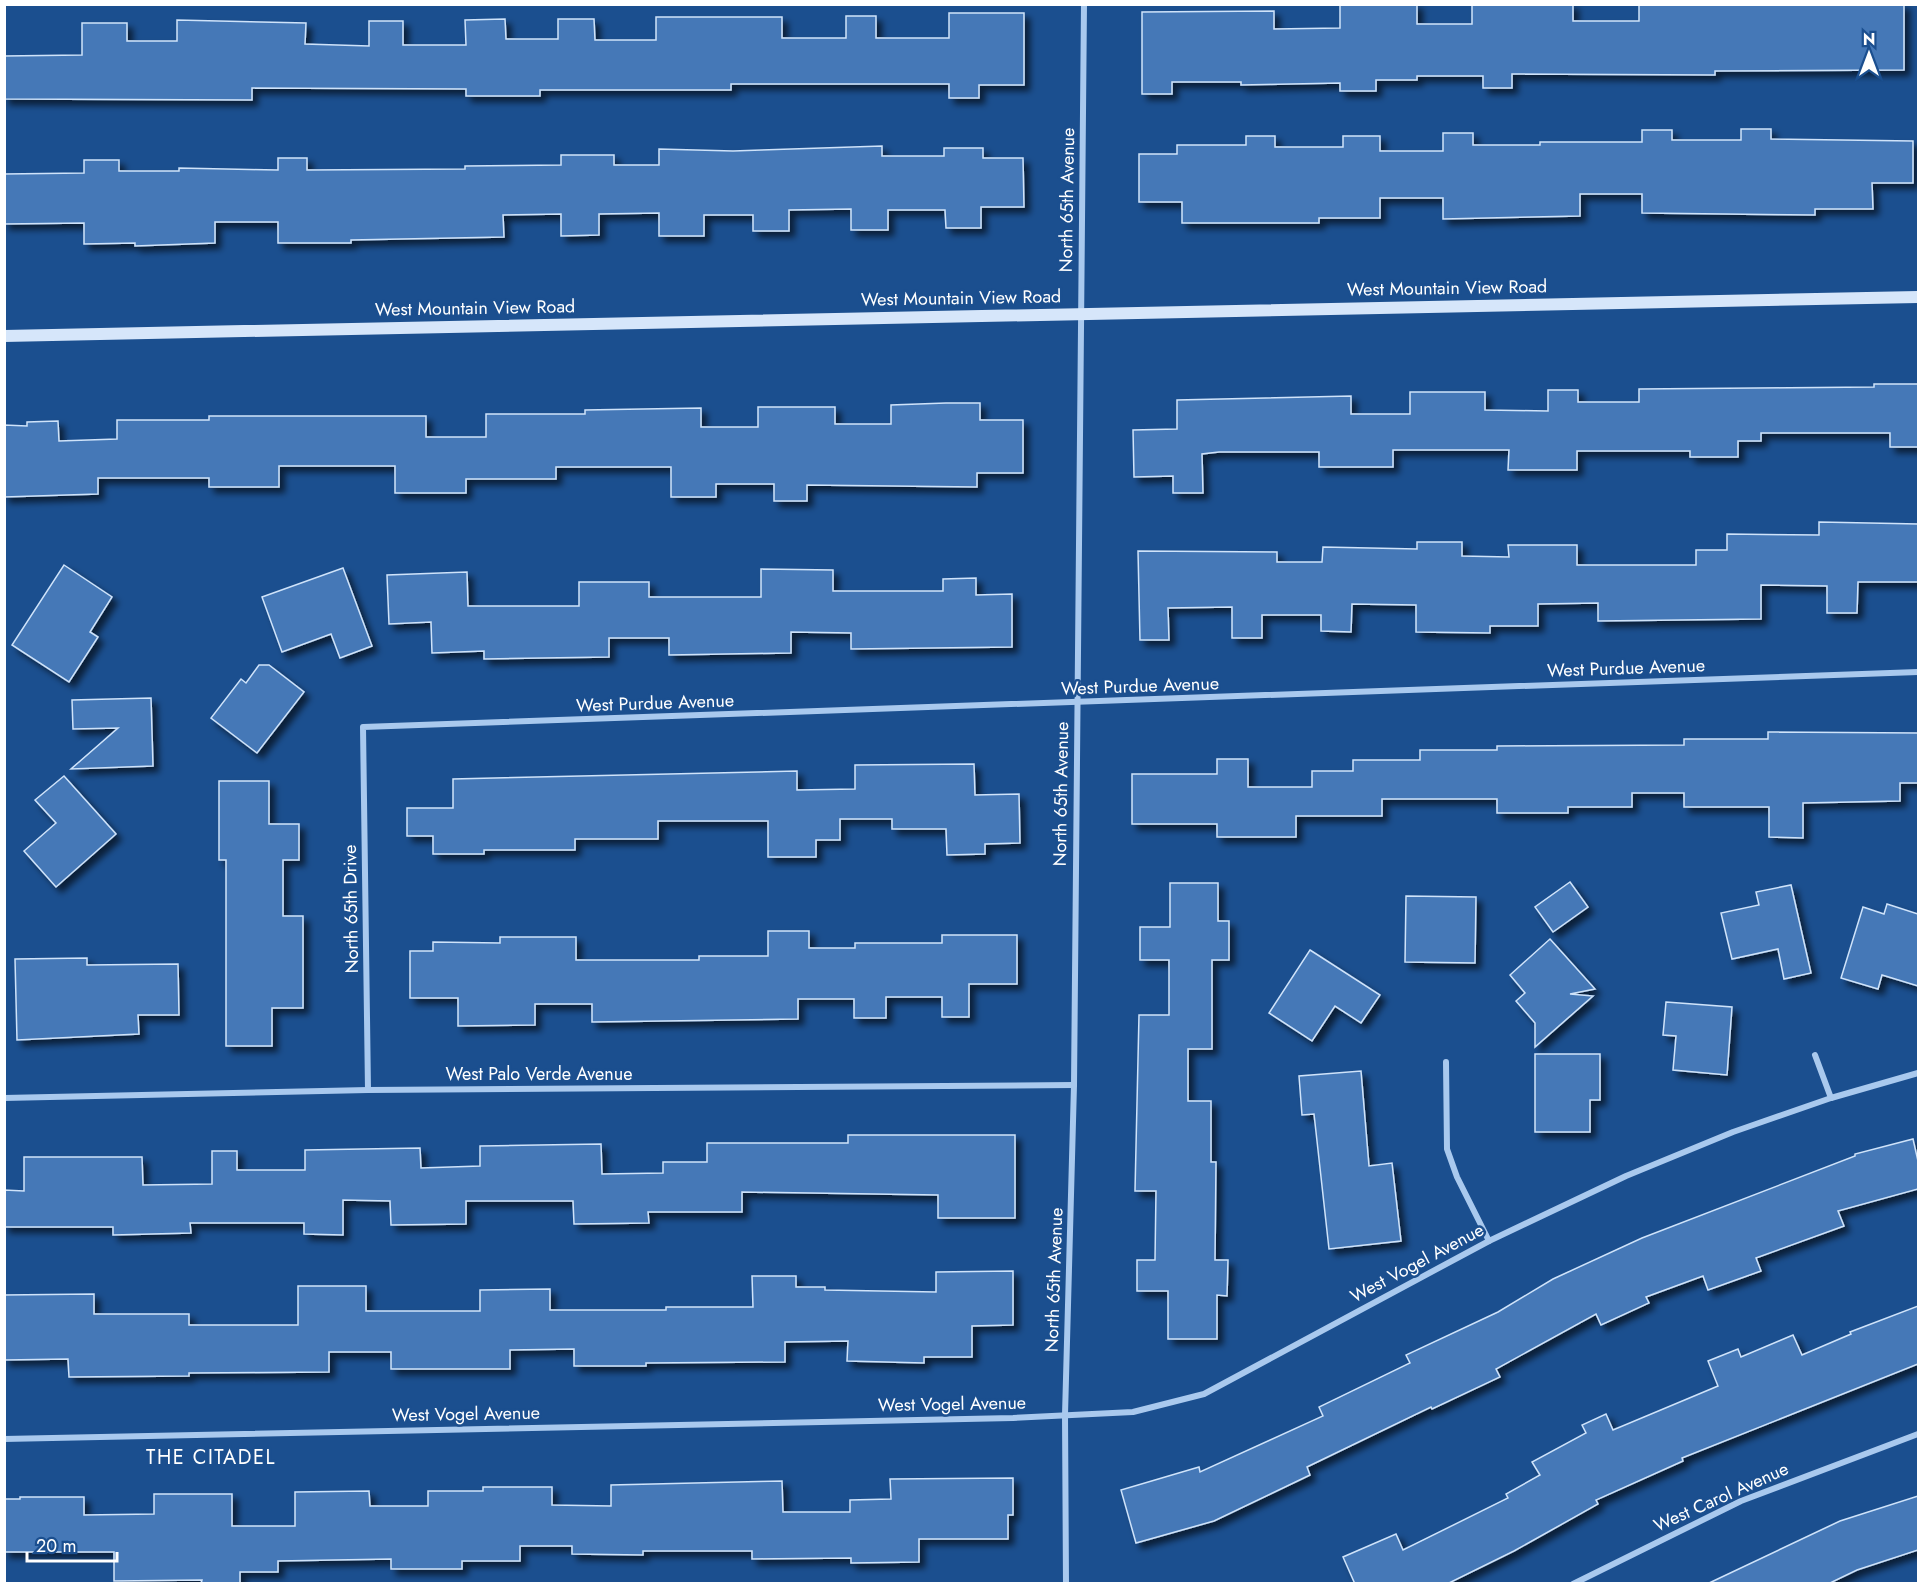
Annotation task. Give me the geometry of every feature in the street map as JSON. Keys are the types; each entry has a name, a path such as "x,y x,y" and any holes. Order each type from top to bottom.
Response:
{"street":[{"name":"North 65th Avenue","path":"1066,1584 1065,1415 1074,1085 1084,4"},
{"name":"West Mountain View Road","path":"4,336 1918,297"},
{"name":"West Purdue Avenue","path":"363,727 1077,704 1918,672"},
{"name":"North 65th Drive","path":"363,727 368,1090"},
{"path":"1815,1055 1831,1098"},
{"path":"1446,1062 1447,1149 1457,1177 1489,1241"},
{"name":"West Vogel Avenue","path":"4,1439 1133,1412 1204,1394 1489,1241 1626,1176 1733,1132 1831,1098 1918,1073"},
{"name":"West Palo Verde Avenue","path":"4,1098 368,1090 1074,1085"},
{"name":"West Carol Avenue","path":"1573,1584 1741,1501 1918,1434"}],"building":[{"path":"1340,4 1417,4 1417,24 1472,24 1472,4 1573,4 1573,21 1639,21 1639,4 1904,4 1904,70 1715,71 1715,75 1512,74 1512,88 1483,88 1483,76 1417,76 1417,80 1376,80 1376,91 1340,91 1340,83 1241,85 1241,82 1172,82 1172,94 1142,94 1142,12 1274,11 1274,29 1340,28"},
{"path":"949,13 1024,13 1024,85 979,85 979,98 949,98 949,84 731,84 731,90 540,90 540,96 466,96 466,89 252,88 252,100 4,99 4,56 82,55 82,23 127,23 127,41 177,41 177,20 306,23 305,44 369,46 369,21 403,21 403,45 466,45 465,20 505,19 506,39 558,39 558,19 594,19 595,40 656,40 656,17 782,17 782,38 846,38 846,16 876,16 876,38 949,38"},
{"path":"1741,129 1771,129 1771,139 1913,141 1913,183 1872,183 1873,209 1815,209 1815,215 1642,213 1642,194 1580,194 1580,216 1443,219 1443,198 1380,198 1380,218 1319,218 1319,223 1182,223 1182,202 1139,202 1139,154 1177,154 1177,145 1246,145 1246,136 1275,136 1275,147 1343,147 1343,136 1380,136 1380,151 1443,151 1443,133 1473,133 1473,145 1540,145 1540,142 1642,142 1642,130 1672,130 1672,140 1741,140"},
{"path":"882,146 882,156 944,156 944,148 983,148 983,158 1023,158 1024,207 981,207 981,228 946,228 945,210 888,210 888,230 851,230 851,209 789,210 789,231 753,231 753,215 704,215 704,236 659,236 659,213 599,214 599,235 561,236 561,214 503,215 504,237 351,240 351,243 278,243 278,222 215,222 215,243 135,246 135,243 84,244 84,223 4,224 4,174 84,173 84,160 119,160 119,171 179,171 179,168 278,170 278,158 307,158 307,170 465,169 465,166 561,165 561,155 614,155 614,165 659,165 659,149 733,151"},
{"path":"1874,384 1918,384 1918,447 1890,447 1890,433 1761,433 1761,441 1738,441 1738,457 1690,457 1690,451 1577,451 1577,470 1508,470 1509,450 1393,450 1393,467 1319,467 1319,452 1219,452 1202,454 1203,493 1173,493 1173,476 1134,477 1133,430 1177,429 1177,400 1351,396 1351,414 1410,414 1410,392 1485,392 1485,410 1548,411 1548,390 1578,390 1578,402 1639,402 1639,389 1874,387"},
{"path":"980,403 980,420 1023,420 1023,473 977,473 977,487 807,485 807,501 774,501 774,484 716,484 716,497 671,497 671,467 556,467 556,479 466,479 466,493 395,493 395,466 279,466 279,487 209,487 209,478 98,478 98,494 4,497 4,425 27,426 27,422 58,421 59,441 117,439 117,420 209,420 209,416 426,416 426,437 486,437 486,414 585,414 585,410 701,408 701,427 758,427 758,407 835,407 835,424 891,424 891,405"},
{"path":"1819,522 1918,524 1918,582 1858,582 1857,613 1827,613 1827,586 1761,585 1761,619 1598,621 1598,603 1538,604 1538,626 1490,626 1490,633 1416,632 1416,605 1352,604 1351,632 1321,631 1321,615 1262,615 1262,638 1232,638 1232,607 1168,608 1169,640 1140,640 1138,551 1277,552 1277,562 1322,562 1323,547 1417,549 1417,542 1462,542 1462,556 1509,557 1508,545 1577,545 1577,565 1696,565 1696,550 1727,550 1727,534 1819,535"},
{"path":"64,565 112,597 90,632 98,637 69,682 12,645"},
{"path":"343,568 372,646 340,658 331,634 282,652 262,597"},
{"path":"761,569 833,570 833,591 943,591 943,579 976,578 976,595 1012,594 1012,647 851,649 851,633 791,632 791,653 669,655 669,638 609,638 609,657 484,659 484,651 432,653 431,622 389,624 387,575 467,572 468,606 579,606 579,582 649,582 649,597 761,597"},
{"path":"259,665 269,665 304,692 257,753 211,718 241,679 246,683"},
{"path":"151,698 153,766 71,769 118,728 73,729 72,700"},
{"path":"1768,732 1918,733 1918,783 1900,783 1900,801 1803,803 1803,838 1769,837 1769,807 1684,807 1684,793 1632,793 1632,807 1568,807 1568,813 1497,813 1497,799 1382,799 1382,816 1296,816 1296,837 1217,837 1217,824 1132,824 1132,774 1217,774 1217,759 1248,759 1248,787 1312,787 1312,771 1353,771 1353,760 1420,760 1420,750 1497,750 1497,746 1684,745 1684,739 1768,739"},
{"path":"974,764 975,795 1019,794 1020,843 985,844 985,854 947,855 946,829 892,829 892,819 840,819 840,840 816,840 816,857 768,857 768,821 658,821 658,839 575,839 575,850 484,850 484,854 433,854 433,836 407,836 407,808 453,808 453,779 797,771 797,790 855,789 855,765"},
{"path":"64,776 116,834 56,887 24,851 56,823 35,800"},
{"path":"219,781 269,781 269,824 299,824 299,860 283,860 283,916 303,916 303,1008 272,1008 272,1046 226,1046 226,860 219,860"},
{"path":"1570,882 1588,907 1553,932 1535,907"},
{"path":"1170,883 1218,883 1218,921 1229,921 1229,960 1212,960 1212,1049 1188,1049 1188,1101 1211,1101 1211,1162 1216,1162 1215,1260 1228,1260 1227,1296 1217,1295 1217,1339 1168,1339 1168,1291 1137,1291 1137,1260 1155,1260 1156,1191 1135,1191 1139,1015 1169,1015 1169,960 1140,960 1140,927 1170,927"},
{"path":"1791,885 1811,973 1784,979 1778,949 1732,959 1721,913 1759,905 1756,892"},
{"path":"1406,896 1476,897 1475,963 1405,962"},
{"path":"1887,904 1918,914 1918,986 1882,975 1878,989 1841,978 1863,907 1884,914"},
{"path":"768,931 809,931 809,948 855,948 855,943 942,943 942,935 1017,935 1017,984 969,984 969,1017 942,1017 942,997 886,997 886,1018 854,1018 854,999 798,999 798,1019 592,1022 592,1004 535,1004 535,1025 458,1026 458,998 410,998 410,951 433,951 433,942 500,943 500,937 576,937 576,960 699,960 699,956 768,956"},
{"path":"1550,939 1595,989 1570,994 1593,996 1535,1047 1535,1023 1516,1001 1525,993 1510,975"},
{"path":"1310,950 1380,995 1361,1023 1335,1006 1312,1041 1269,1013"},
{"path":"87,958 87,965 178,964 179,1015 138,1015 139,1034 17,1040 15,959"},
{"path":"1666,1002 1732,1007 1727,1075 1673,1070 1676,1036 1663,1035"},
{"path":"1535,1054 1600,1054 1600,1100 1590,1100 1590,1132 1535,1132"},
{"path":"1361,1071 1369,1166 1392,1163 1401,1241 1329,1249 1314,1114 1302,1115 1299,1076"},
{"path":"848,1135 1015,1135 1015,1218 938,1218 938,1195 742,1192 742,1212 648,1212 649,1223 574,1224 573,1201 466,1201 466,1224 391,1225 390,1201 343,1200 343,1235 304,1234 304,1223 190,1223 191,1233 113,1235 113,1227 4,1227 4,1190 24,1191 24,1157 142,1157 143,1185 212,1184 212,1151 237,1151 237,1170 305,1170 305,1150 420,1148 421,1168 480,1166 480,1146 601,1144 602,1174 663,1173 663,1162 707,1162 707,1143 848,1143"},
{"path":"1913,1139 1918,1161 1918,1189 1838,1211 1844,1226 1756,1258 1761,1271 1708,1290 1703,1276 1646,1297 1649,1303 1601,1325 1596,1314 1496,1369 1500,1377 1432,1409 1431,1407 1307,1467 1310,1475 1214,1521 1136,1543 1121,1490 1199,1467 1200,1472 1323,1416 1319,1407 1410,1363 1406,1355 1498,1312 1553,1279 1642,1238 1855,1156 1855,1154"},
{"path":"1013,1271 1013,1325 972,1326 972,1357 924,1357 924,1363 847,1361 848,1341 785,1342 785,1362 646,1363 646,1366 574,1366 574,1349 510,1350 510,1369 391,1369 391,1352 329,1352 329,1372 69,1377 68,1359 4,1360 4,1295 94,1294 94,1314 189,1314 189,1325 298,1325 298,1286 366,1286 366,1311 480,1311 480,1290 550,1289 550,1310 666,1310 666,1307 753,1307 752,1276 796,1276 796,1287 825,1287 825,1290 936,1292 936,1272"},
{"path":"1918,1306 1918,1364 1682,1458 1683,1461 1596,1500 1598,1504 1514,1551 1447,1584 1355,1584 1343,1557 1396,1534 1403,1550 1508,1498 1506,1494 1540,1475 1532,1462 1586,1433 1582,1425 1606,1414 1613,1430 1718,1386 1708,1361 1738,1349 1741,1357 1793,1335 1802,1355 1851,1334 1850,1332"},
{"path":"1013,1478 1013,1515 1008,1515 1008,1539 919,1539 919,1562 851,1563 851,1558 752,1559 752,1551 643,1551 643,1555 572,1554 572,1546 520,1546 520,1561 462,1561 462,1569 391,1569 391,1559 278,1561 278,1572 240,1572 240,1584 201,1584 202,1580 114,1581 114,1552 4,1552 4,1499 20,1499 20,1497 84,1497 84,1515 154,1514 154,1494 232,1494 232,1526 295,1526 295,1492 369,1491 370,1506 428,1506 428,1491 483,1491 483,1487 552,1487 552,1505 611,1506 611,1485 782,1481 783,1512 850,1512 850,1500 891,1499 890,1479"},
{"path":"1918,1496 1918,1550 1857,1570 1828,1584 1707,1584 1840,1521"}],"district":[{"name":"THE CITADEL","path":"211,1457"}]}
